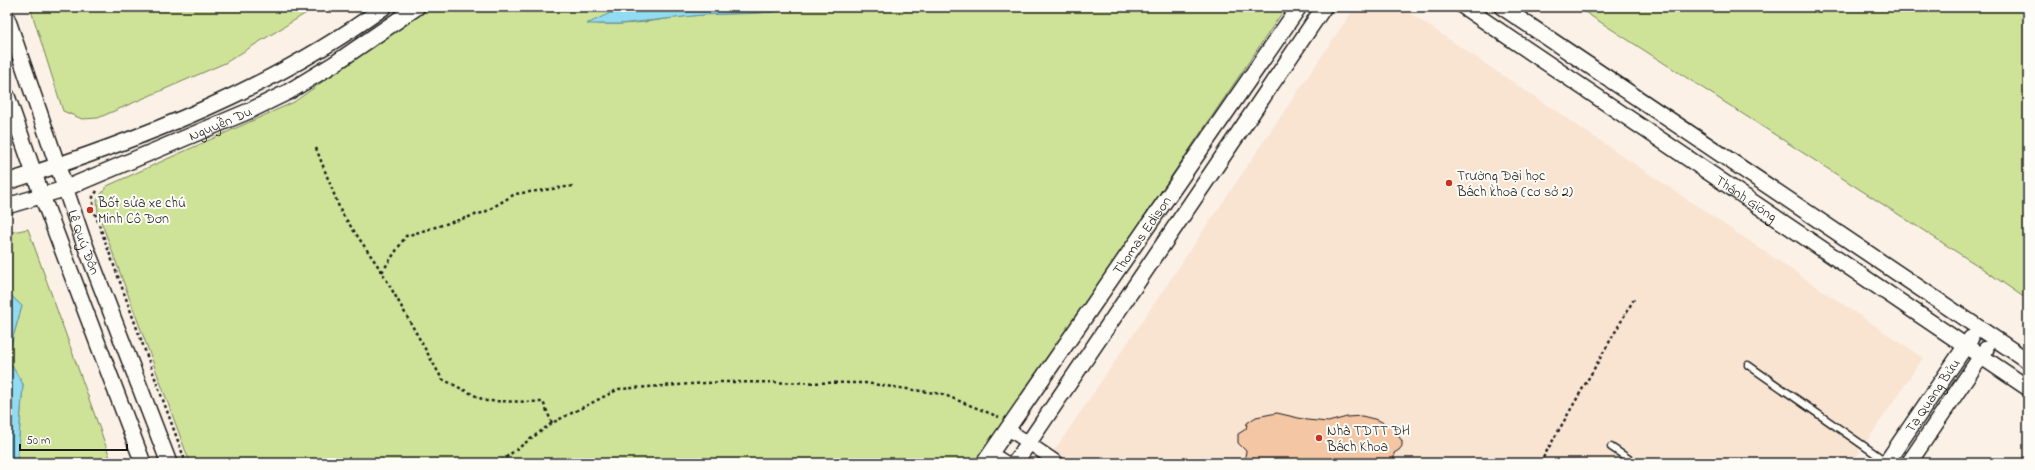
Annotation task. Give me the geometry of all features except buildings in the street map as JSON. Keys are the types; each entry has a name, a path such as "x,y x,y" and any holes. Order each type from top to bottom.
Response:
{"street":[{"name":"Nguyễn Du","path":"7,182 200,111 315,53 351,32 384,7"},
{"name":"Nguyễn Du","path":"7,206 64,189 209,129 288,92 334,64 417,7"},
{"name":"Thomas Edison","path":"988,458 1299,7"},
{"name":"Thomas Edison","path":"1016,463 1324,7"},
{"name":"Thánh Gióng","path":"1464,7 2028,388"},
{"name":"Thánh Gióng","path":"1502,7 2028,361"},
{"name":"Lê Quý Đôn","path":"7,18 64,189 169,463"},
{"name":"Lê Quý Đôn","path":"7,96 42,196 144,463"},
{"path":"1668,145 1680,127"},
{"name":"Tạ Quang Bửu","path":"1887,462 1978,328"},
{"name":"Tạ Quang Bửu","path":"1909,463 1993,338"},
{"path":"1010,425 1029,443 1058,463"},
{"path":"988,458 1007,463"}],"lane":[{"path":"1748,365 1887,462"},
{"path":"1612,447 1635,463"}],"path":[{"path":"316,148 341,212 382,272 442,379 486,401 543,402 552,422"},
{"path":"382,272 406,236 485,212 515,194 573,186"},
{"path":"99,188 93,197 93,208 186,463"},
{"path":"1540,463 1634,299"},
{"path":"501,462 518,447 552,422 619,389 721,382 866,384 942,394 1010,425"}],"shaded area":[{"name":"Trường Đại học Bách khoa (cơ sở 2)","path":"1355,7 1401,7 1923,358 1852,463 1046,463"}],"green space":[{"path":"30,7 316,7 225,63 98,118 82,119 63,111"},
{"path":"428,7 686,7 588,23 616,24 711,14 769,12 791,7 1286,7 977,463 190,463 98,213 97,200 107,186 294,102"},
{"path":"1577,7 2028,7 2028,300 1980,267"},
{"path":"28,229 112,463 17,463 23,384 7,358 22,306 7,292 7,233"}],"water":[{"path":"686,7 791,7 775,12 702,15 619,24 587,24 610,13 654,11"},
{"path":"7,292 22,306 7,358"},
{"path":"7,358 23,384 17,463 7,463"}],"place":[{"name":"Trường Đại học Bách khoa (cơ sở 2)","path":"1449,183"},
{"name":"Bốt sửa xe chú Minh Cô Đơn","path":"90,210"},
{"name":"Nhà TDTT ĐH Bách Khoa","path":"1319,438"}]}
